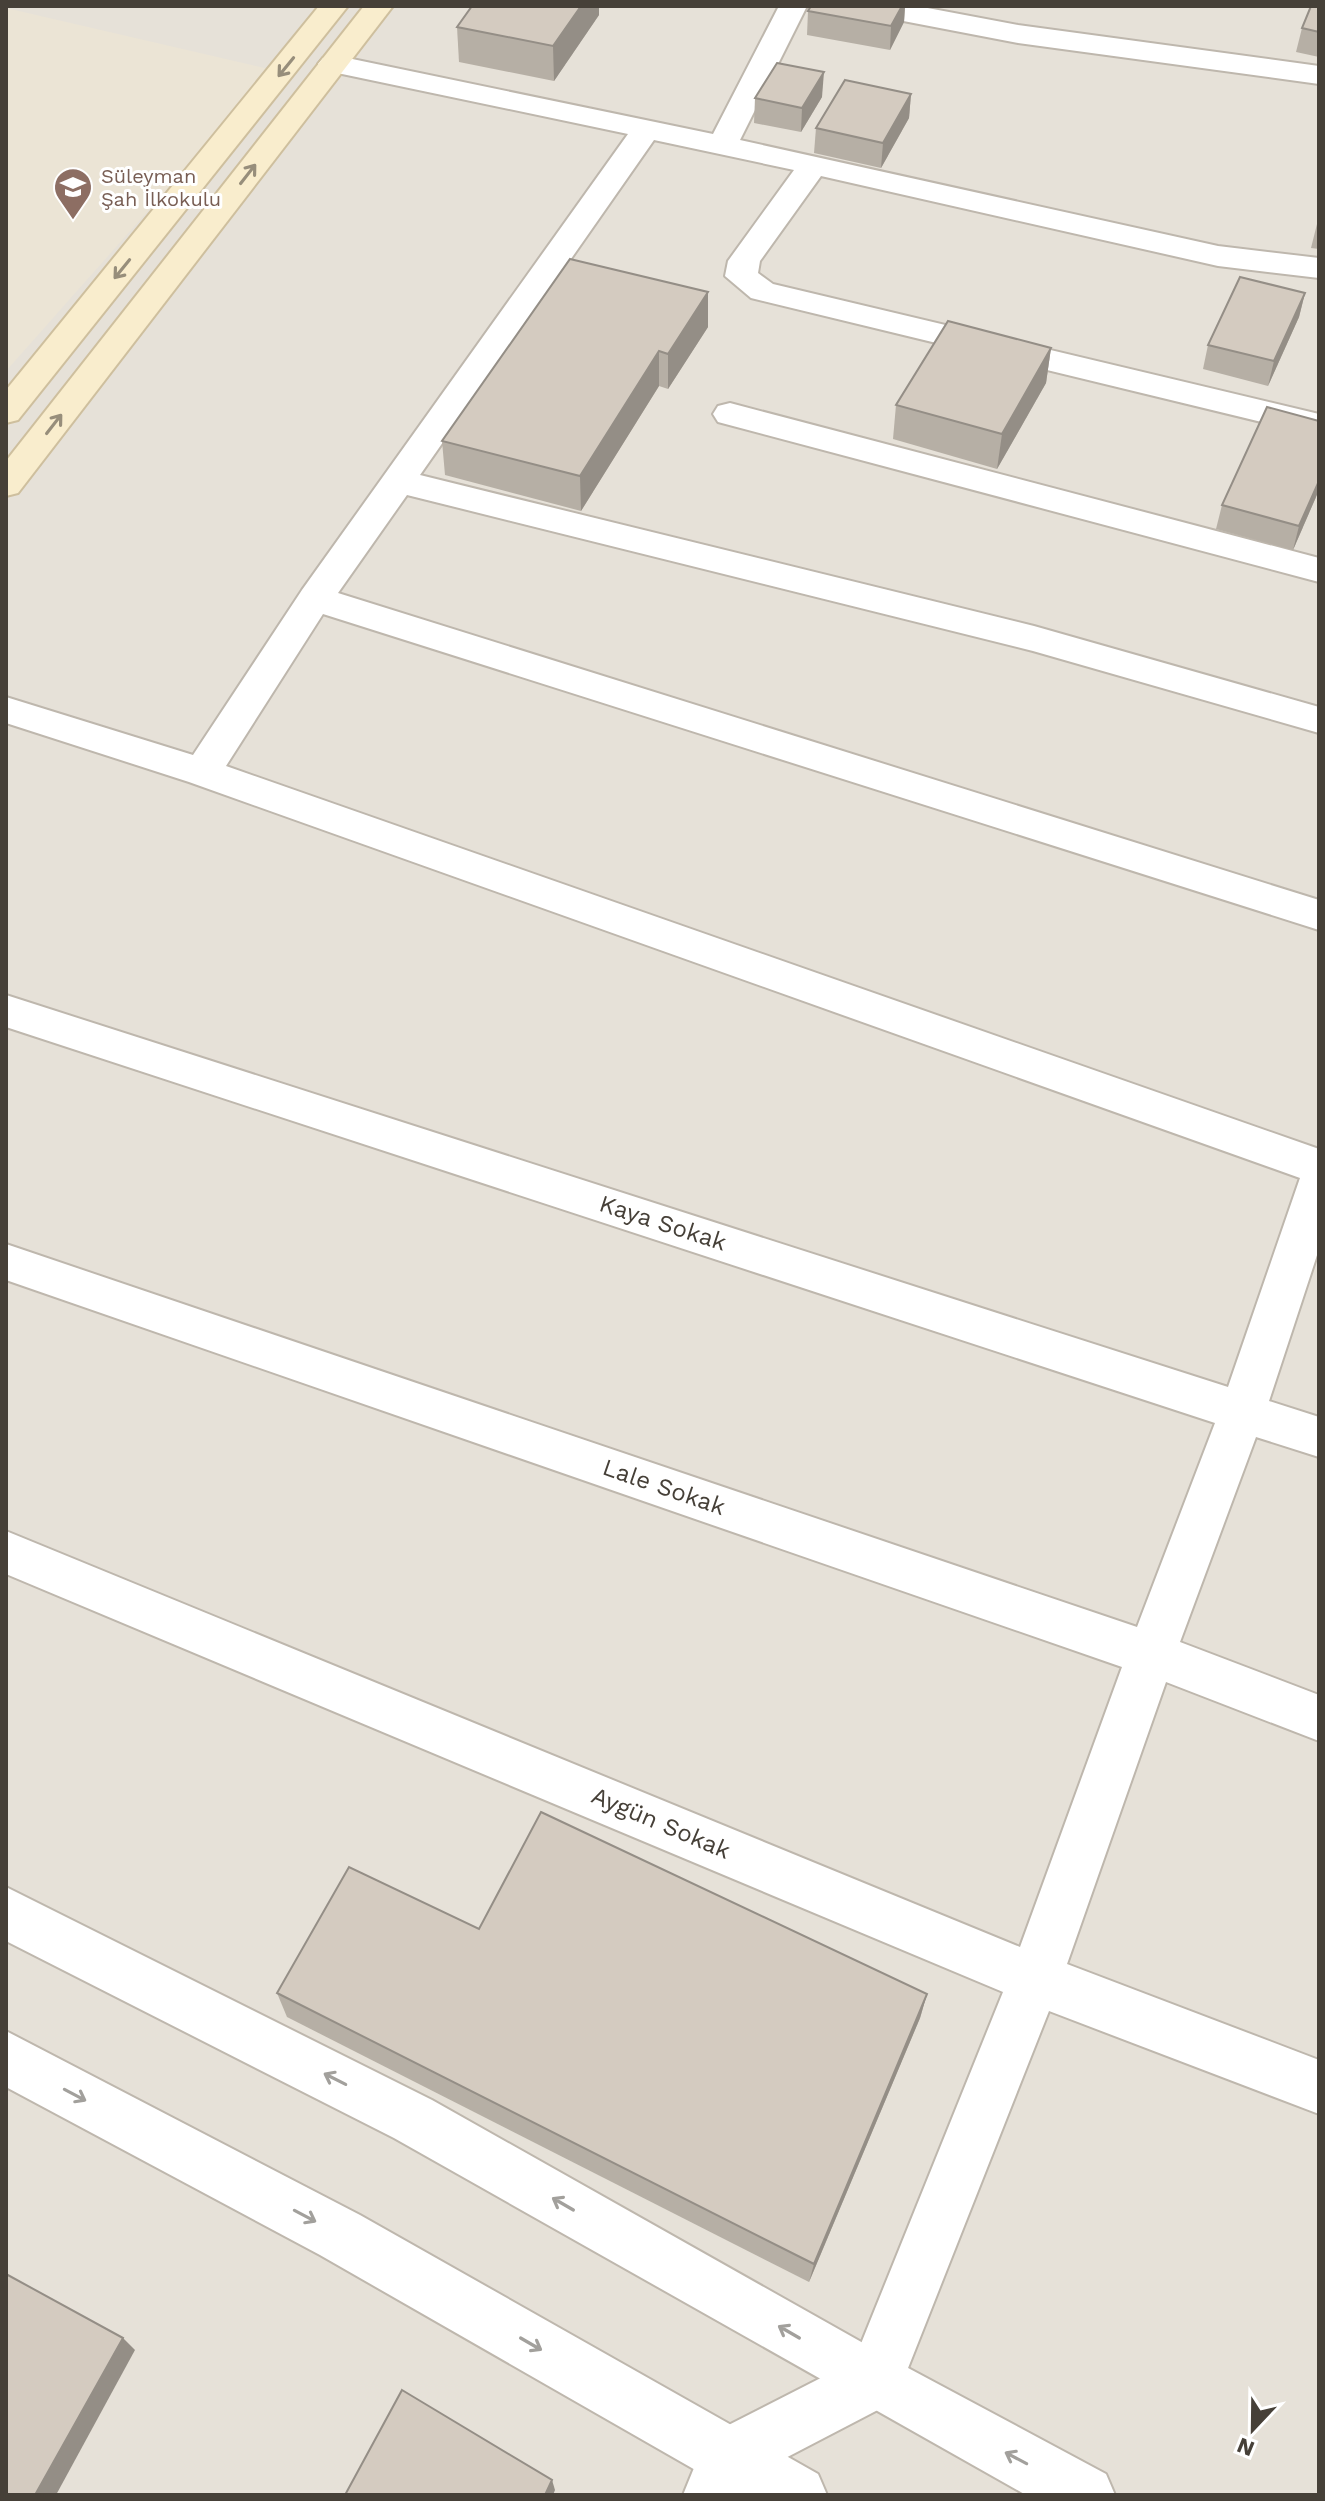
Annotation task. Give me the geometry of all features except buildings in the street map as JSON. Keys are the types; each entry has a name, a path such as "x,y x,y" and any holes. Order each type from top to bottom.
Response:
{"main road":[{"path":"6,412 334,6"},
{"path":"6,485 379,6"}],"street":[{"path":"722,145 793,6"},
{"path":"872,6 1018,34 1319,75"},
{"path":"333,64 722,145 1218,256 1319,268"},
{"path":"202,772 315,599 646,130"},
{"path":"812,167 744,261 741,276 762,291 1319,425"},
{"path":"730,414 1319,570"},
{"path":"397,481 1034,639 1319,720"},
{"path":"315,599 1319,915"},
{"path":"6,710 202,772 1319,1167"},
{"name":"Kaya Sokak","path":"6,1011 1319,1437"},
{"path":"720,2476 875,2381 1035,1979 1151,1654 1243,1410 1319,1183"},
{"name":"Lale Sokak","path":"6,1262 1151,1654 1319,1718"},
{"name":"Aygün Sokak","path":"6,1552 1035,1979 1319,2087"},
{"path":"6,1913 413,2119 875,2381 1085,2495"},
{"path":"6,2058 340,2235 720,2476 797,2495"}],"shaded area":[{"path":"6,6 1319,6 1319,2495 6,2495"},
{"name":"Süleyman Şah İlkokulu","path":"6,8 273,70 6,371"}],"place":[{"name":"Süleyman Şah İlkokulu","path":"73,221"}]}
